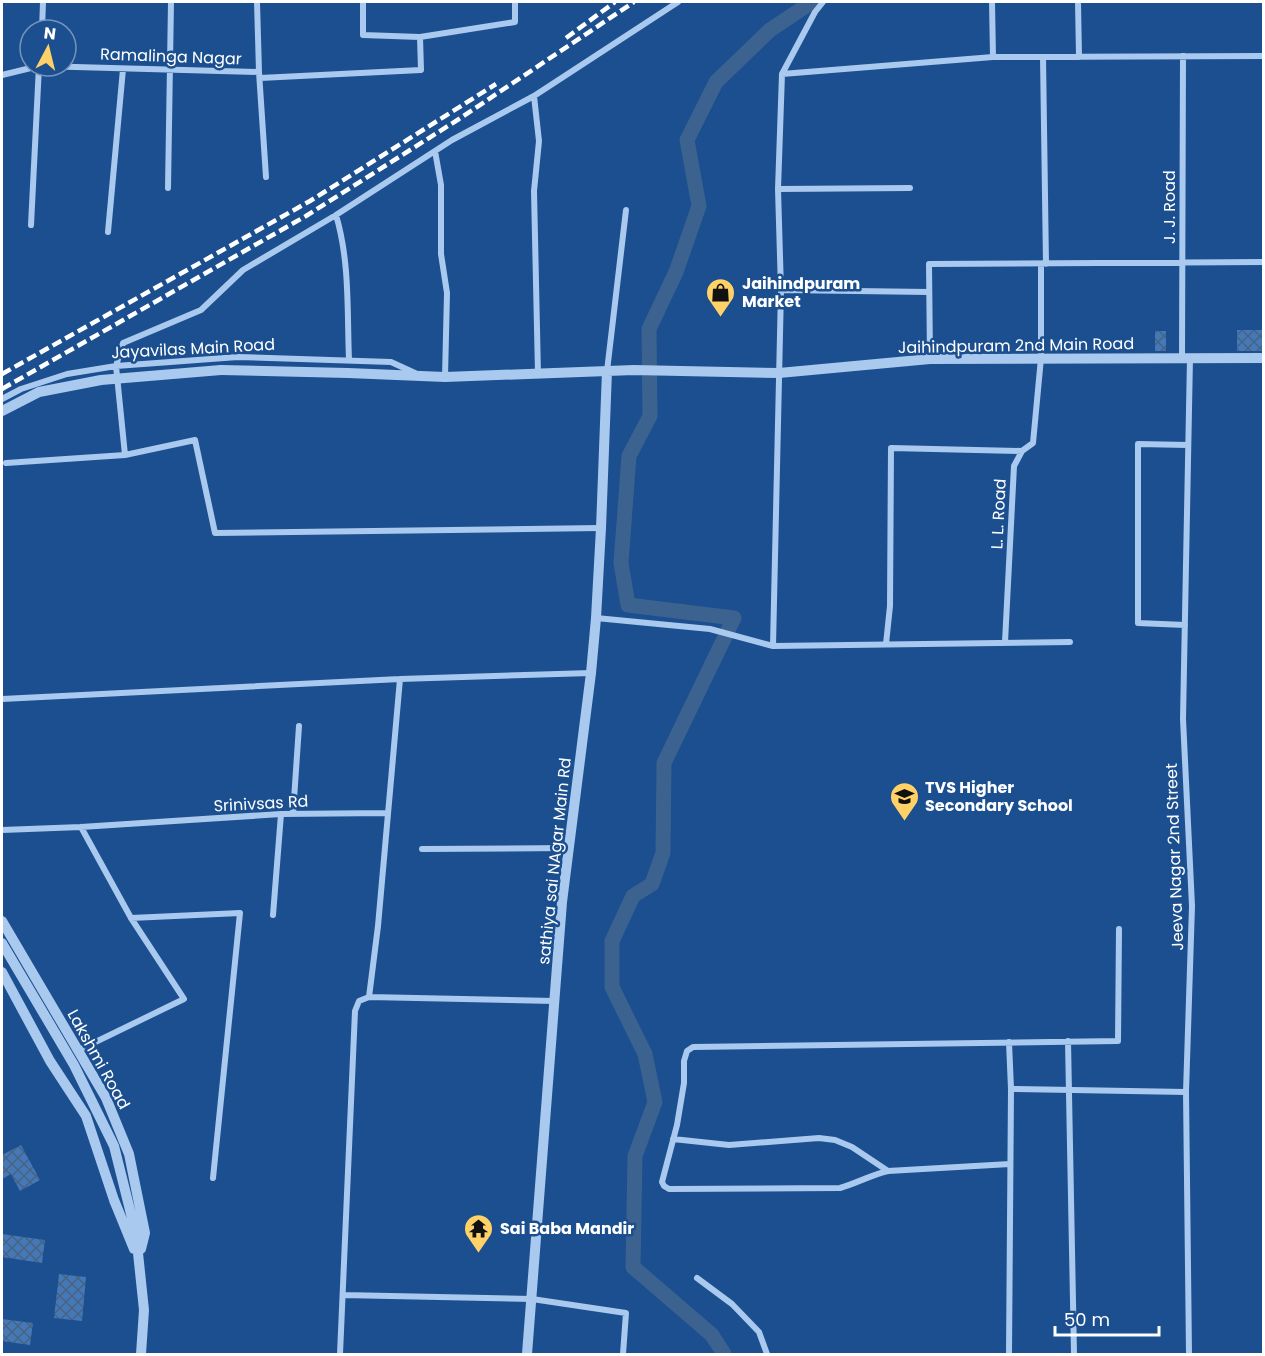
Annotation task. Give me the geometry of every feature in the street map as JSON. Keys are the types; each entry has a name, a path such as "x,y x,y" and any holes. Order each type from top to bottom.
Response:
{"street":[{"path":"42,18 43,2"},
{"path":"168,188 171,2"},
{"path":"257,2 266,177"},
{"path":"363,2 363,35 420,37 515,22 515,2"},
{"path":"125,455 116,366 123,343 201,310 243,270 336,215 435,151 534,96 678,2"},
{"path":"773,645 781,290 778,189 782,74 815,12 823,2"},
{"path":"992,2 993,57"},
{"path":"1078,2 1079,57"},
{"name":"Ramalinga Nagar","path":"78,67 259,75 421,69 420,37"},
{"name":"J. J. Road","path":"1183,56 1182,263 1186,358"},
{"path":"782,74 993,57 1263,56"},
{"name":"L. L. Road","path":"1005,642 1014,466 1022,451 1033,443 1041,358 1044,264 1043,57"},
{"path":"108,232 123,69"},
{"name":"Ramalinga Nagar","path":"2,75 18,71"},
{"path":"31,225 38,78"},
{"path":"534,96 539,141 534,191 538,375"},
{"path":"435,151 441,185 441,254 447,293 445,377"},
{"path":"778,189 910,188"},
{"path":"607,371 626,210"},
{"path":"336,215 344,240 347,270 349,360"},
{"path":"930,359 928,264 1263,262"},
{"path":"781,290 929,292"},
{"name":"Jayavilas Main Road","path":"2,399 21,389 67,374 116,366 238,357 391,362 424,376"},
{"name":"Jeeva Nagar 2nd Street","path":"1186,358 1188,445 1183,719 1192,906 1186,1092 1189,1354"},
{"name":"Jaihindpuram 2nd Main Road","path":"634,370 779,373 930,359 1263,358"},
{"name":"Jayavilas Main Road","path":"2,411 39,392 101,380 221,370 348,372 445,377 634,370"},
{"name":"sathiya sai NAgar Main Rd","path":"527,1354 562,902 596,618 602,528 607,371"},
{"path":"6,463 125,455 195,440 215,533 602,528"},
{"path":"1185,625 1138,622 1138,444 1188,445"},
{"path":"886,644 890,606 891,448 1022,451"},
{"path":"596,618 710,629 773,645 1070,642"},
{"path":"2,699 400,679 591,673"},
{"path":"369,997 378,926 400,679"},
{"path":"293,814 299,726"},
{"name":"Srinivsas Rd","path":"2,830 281,814 388,813"},
{"path":"273,915 281,814"},
{"path":"79,1050 184,999 131,918 81,827"},
{"path":"422,849 569,848"},
{"path":"131,918 240,913 213,1178"},
{"name":"Lakshmi Road","path":"2,921 106,1098 129,1154 145,1233 138,1257"},
{"path":"1010,1164 888,1171 872,1174 840,1188 669,1189 664,1186 663,1176 677,1125 684,1083 684,1061 687,1051 693,1047 1118,1041 1119,929"},
{"name":"Lakshmi Road","path":"2,943 74,1065 114,1146 136,1234 144,1310 141,1354"},
{"name":"Lakshmi Road","path":"2,972 50,1061 86,1116 114,1200 138,1257"},
{"path":"340,1354 355,1011 359,1001 369,997 555,1001"},
{"path":"1068,1041 1071,1090 1074,1354"},
{"path":"1009,1042 1011,1089 1009,1354"},
{"path":"1011,1089 1186,1092"},
{"path":"673,1139 729,1145 819,1138 835,1140 852,1147 888,1171"},
{"path":"697,1278 732,1304 759,1332 767,1354"},
{"path":"343,1295 532,1299 626,1313 623,1354"}],"building":[{"path":"1237,330 1263,330 1263,351 1237,351"},
{"path":"1155,331 1166,331 1166,351 1155,351"},
{"path":"21,1145 40,1180 20,1191 11,1174 2,1179 2,1155"},
{"path":"2,1234 45,1240 42,1263 2,1257"},
{"path":"59,1274 86,1277 82,1321 54,1318"},
{"path":"2,1319 33,1323 30,1345 2,1341"}],"waterway":[{"path":"724,1354 712,1335 633,1267 635,1156 655,1102 645,1054 612,987 612,941 633,896 652,884 663,853 664,763 734,618 628,605 621,563 629,456 650,416 649,329 676,272 699,206 687,140 716,82 770,30 812,2"}],"railway":[{"path":"566,38 615,2"},
{"path":"2,389 306,216 459,119 634,2"},
{"path":"2,374 310,201 496,84"}],"place":[{"name":"Jaihindpuram Market","path":"721,318"},
{"name":"TVS Higher Secondary School","path":"904,822"},
{"name":"Sai Baba Mandir","path":"479,1254"}]}
